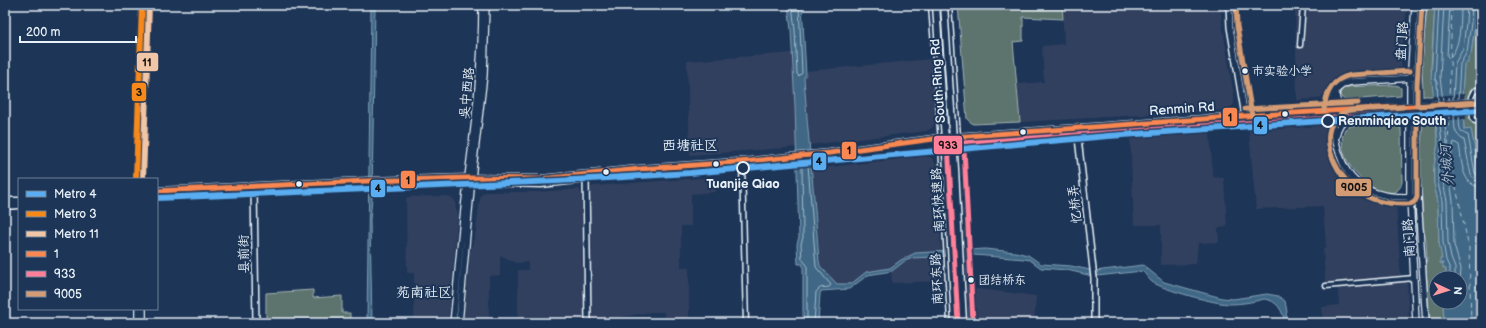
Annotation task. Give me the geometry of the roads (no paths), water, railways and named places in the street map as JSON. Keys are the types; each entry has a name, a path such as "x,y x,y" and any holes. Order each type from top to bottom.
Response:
{"main road":[{"path":"138,178 142,5"},
{"path":"142,178 146,5"},
{"name":"吴中西路","path":"470,180 480,75 482,5"},
{"name":"吴中西路","path":"470,180 485,70 486,5"},
{"name":"南环东路","path":"932,5 951,323"},
{"name":"南环快速路","path":"936,5 948,170 955,323"},
{"name":"South Ring Rd","path":"944,5 963,323"},
{"name":"南环东路","path":"948,5 957,140 966,323"},
{"name":"盘门路","path":"1410,78 1415,5"},
{"name":"盘门路","path":"1417,78 1423,5"},
{"name":"南门路","path":"1410,78 1410,197 1416,323"},
{"path":"1331,111 1332,101 1337,89 1343,84 1351,82 1417,78"},
{"name":"南门路","path":"1417,78 1417,197 1426,323"},
{"path":"1337,89 1336,98 1339,105 1343,109 1349,110"},
{"name":"Renmin Rd","path":"254,188 586,177 640,169 742,164 796,159 941,140 957,140 1244,116 1481,102"},
{"name":"Renmin Rd","path":"1077,130 1332,118 1481,109"},
{"path":"1336,144 1336,134 1340,125 1351,117"},
{"path":"1332,118 1336,144 1342,163 1346,170 1361,186 1373,192 1387,196 1417,197"},
{"path":"453,323 470,180"},
{"path":"459,323 470,180"},
{"path":"158,191 254,188"},
{"path":"158,196 254,188"},
{"path":"5,202 18,201"},
{"path":"5,206 18,205"},
{"path":"138,310 138,323"},
{"path":"142,310 143,323"}],"street":[{"path":"1229,5 1230,26 1244,116"},
{"path":"1300,45 1302,5"},
{"path":"1481,89 1474,91 1471,97 1473,119 1475,121 1481,121"},
{"name":"忆桥弄","path":"1077,130 1094,270 1094,323"},
{"path":"742,164 746,323"},
{"path":"586,177 588,323"},
{"name":"县前街","path":"254,188 256,323"},
{"path":"1326,286 1414,278"}],"water":[{"path":"371,5 375,5 372,198 370,220 372,323 367,323"},
{"path":"788,5 802,5 806,74 804,78 819,261 820,266 837,284 851,284 866,272 890,268 901,260 915,253 985,249 1028,255 1041,264 1071,266 1095,271 1143,265 1164,282 1222,298 1233,299 1267,294 1278,296 1285,301 1286,314 1289,323 1285,323 1281,310 1272,301 1264,299 1247,303 1230,304 1202,299 1158,285 1152,282 1142,271 1097,276 1067,270 1041,268 1030,260 974,255 913,258 905,261 892,271 868,275 849,289 821,291 818,323 803,323 803,264 798,264 797,244 799,237 795,106 791,30"},
{"name":"外城河","path":"1435,5 1476,5 1471,54 1468,57 1468,63 1464,63 1462,94 1464,130 1471,129 1481,182 1481,323 1444,323 1443,310 1468,310 1468,270 1446,270 1443,268 1443,263 1440,263 1440,259 1442,259 1439,242 1438,202 1434,183 1434,167 1438,143 1431,82"}],"metro line":[{"name":"3","path":"136,178 142,5"},
{"name":"11","path":"143,178 149,5"},
{"name":"4","path":"158,198 557,181 690,173 1108,136 1481,110"}],"place":[{"name":"市实验小学","path":"1245,71"},
{"name":"Renminqiao South","path":"1328,121"},
{"name":"Tuanjie Qiao","path":"743,168"},
{"name":"团结桥东","path":"971,280"}],"district":[{"name":"西塘社区","path":"690,145"},
{"name":"苑南社区","path":"424,292"}]}
